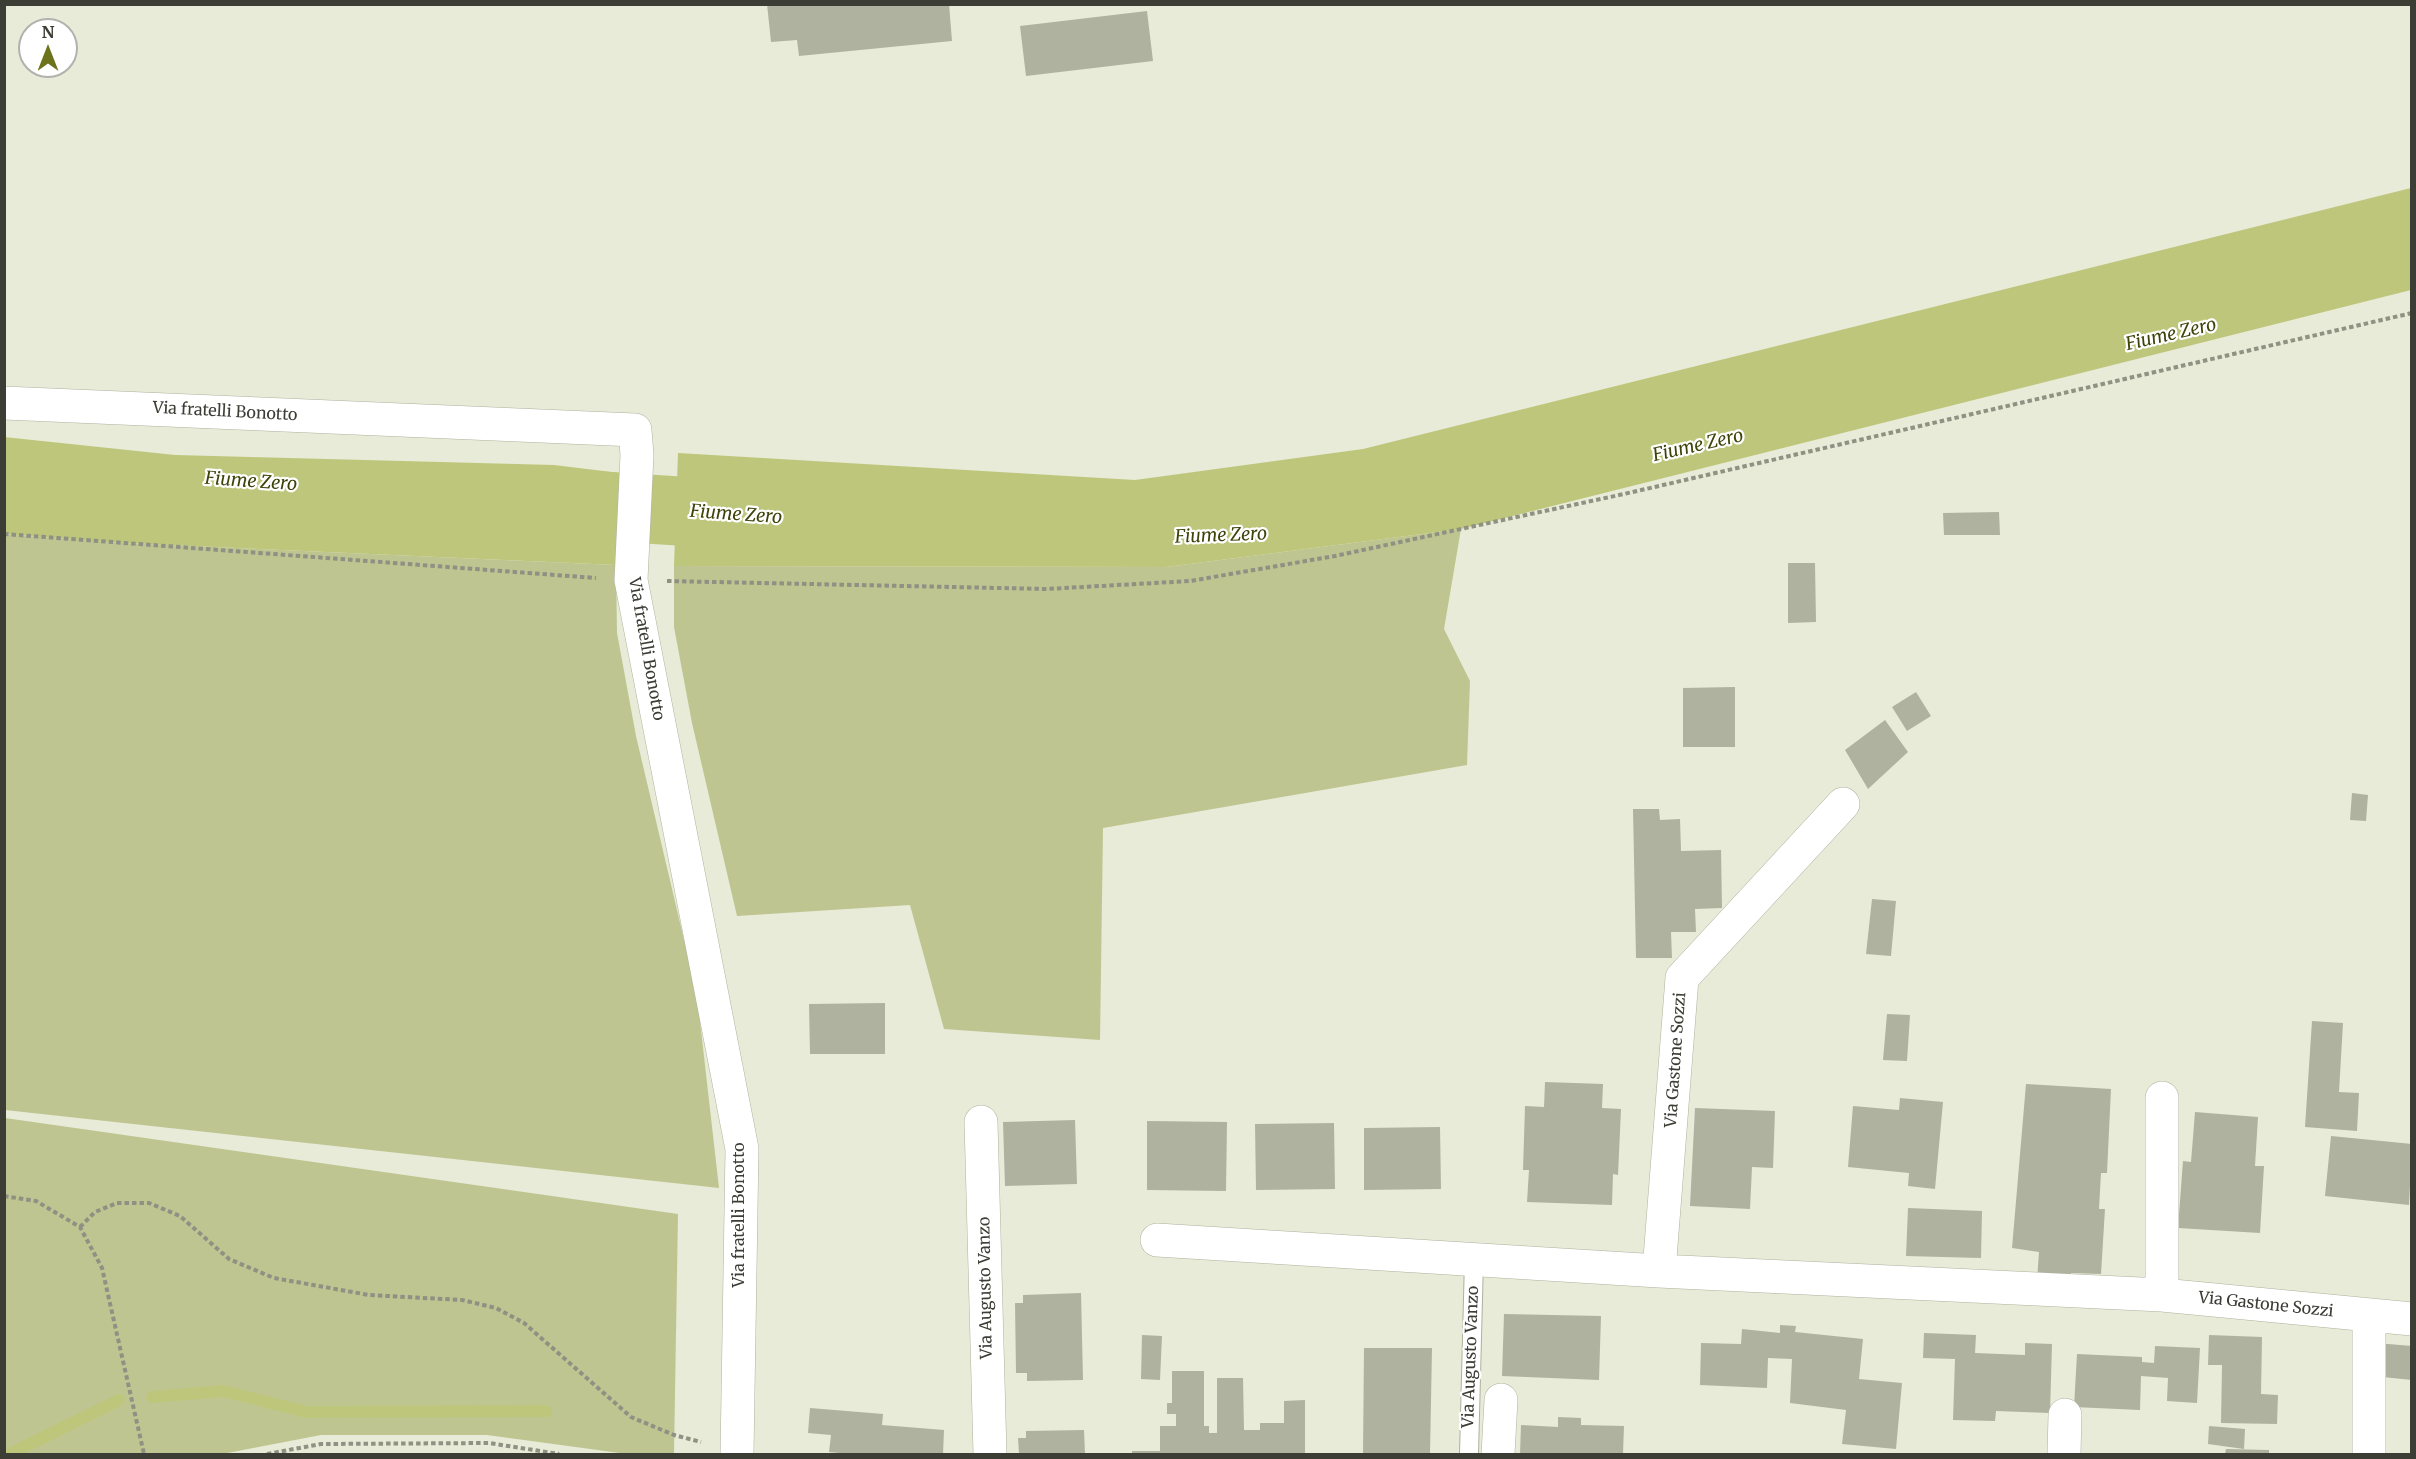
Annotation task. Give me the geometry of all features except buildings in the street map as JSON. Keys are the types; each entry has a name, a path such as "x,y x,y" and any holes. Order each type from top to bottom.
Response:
{"street":[{"name":"Via fratelli Bonotto","path":"4,403 635,430 637,455 631,580 742,1149 737,1455"},
{"name":"Via Gastone Sozzi","path":"1659,1271 1682,978 1843,804"},
{"path":"2162,1098 2162,1295"},
{"name":"Via Augusto Vanzo","path":"981,1122 990,1455"},
{"name":"Via Gastone Sozzi","path":"1157,1240 1659,1271 2162,1295 2369,1316 2412,1318"},
{"path":"2369,1316 2369,1455"},
{"name":"Via Augusto Vanzo","path":"1498,1455 1501,1400"},
{"path":"2064,1455 2066,1415"}],"lane":[{"name":"Via Augusto Vanzo","path":"1469,1455 1474,1260"}],"path":[{"path":"4,534 631,580 1047,589 1190,581 1335,556 1612,497 2412,313"},
{"path":"4,1196 36,1201 80,1227 102,1268 144,1455"},
{"path":"80,1227 95,1212 117,1203 149,1203 180,1216 230,1259 274,1278 369,1294 462,1300 496,1308 524,1323 632,1417 674,1435 705,1443"},
{"path":"267,1455 321,1444 478,1443 560,1455"}],"shaded area":[{"path":"1461,529 1444,629 1470,681 1467,765 1103,828 1100,1040 944,1029 910,905 737,916 692,723 674,627 674,566 1166,567"},
{"path":"4,534 103,542 616,565 617,633 636,736 697,995 719,1188 5,1110"},
{"path":"5,1118 678,1214 674,1454 627,1454 487,1435 321,1435 222,1454 5,1454"}],"water":[{"path":"2411,188 2411,290 1461,529 1166,567 674,566 678,453 1135,480 1363,449"},
{"path":"4,437 175,455 554,465 620,473 616,565 103,542 5,534"}],"waterway":[{"name":"Fiume Zero","path":"555,503 771,517"},
{"path":"152,1397 223,1391 306,1412 546,1411"},
{"path":"10,1454 119,1400"}]}
